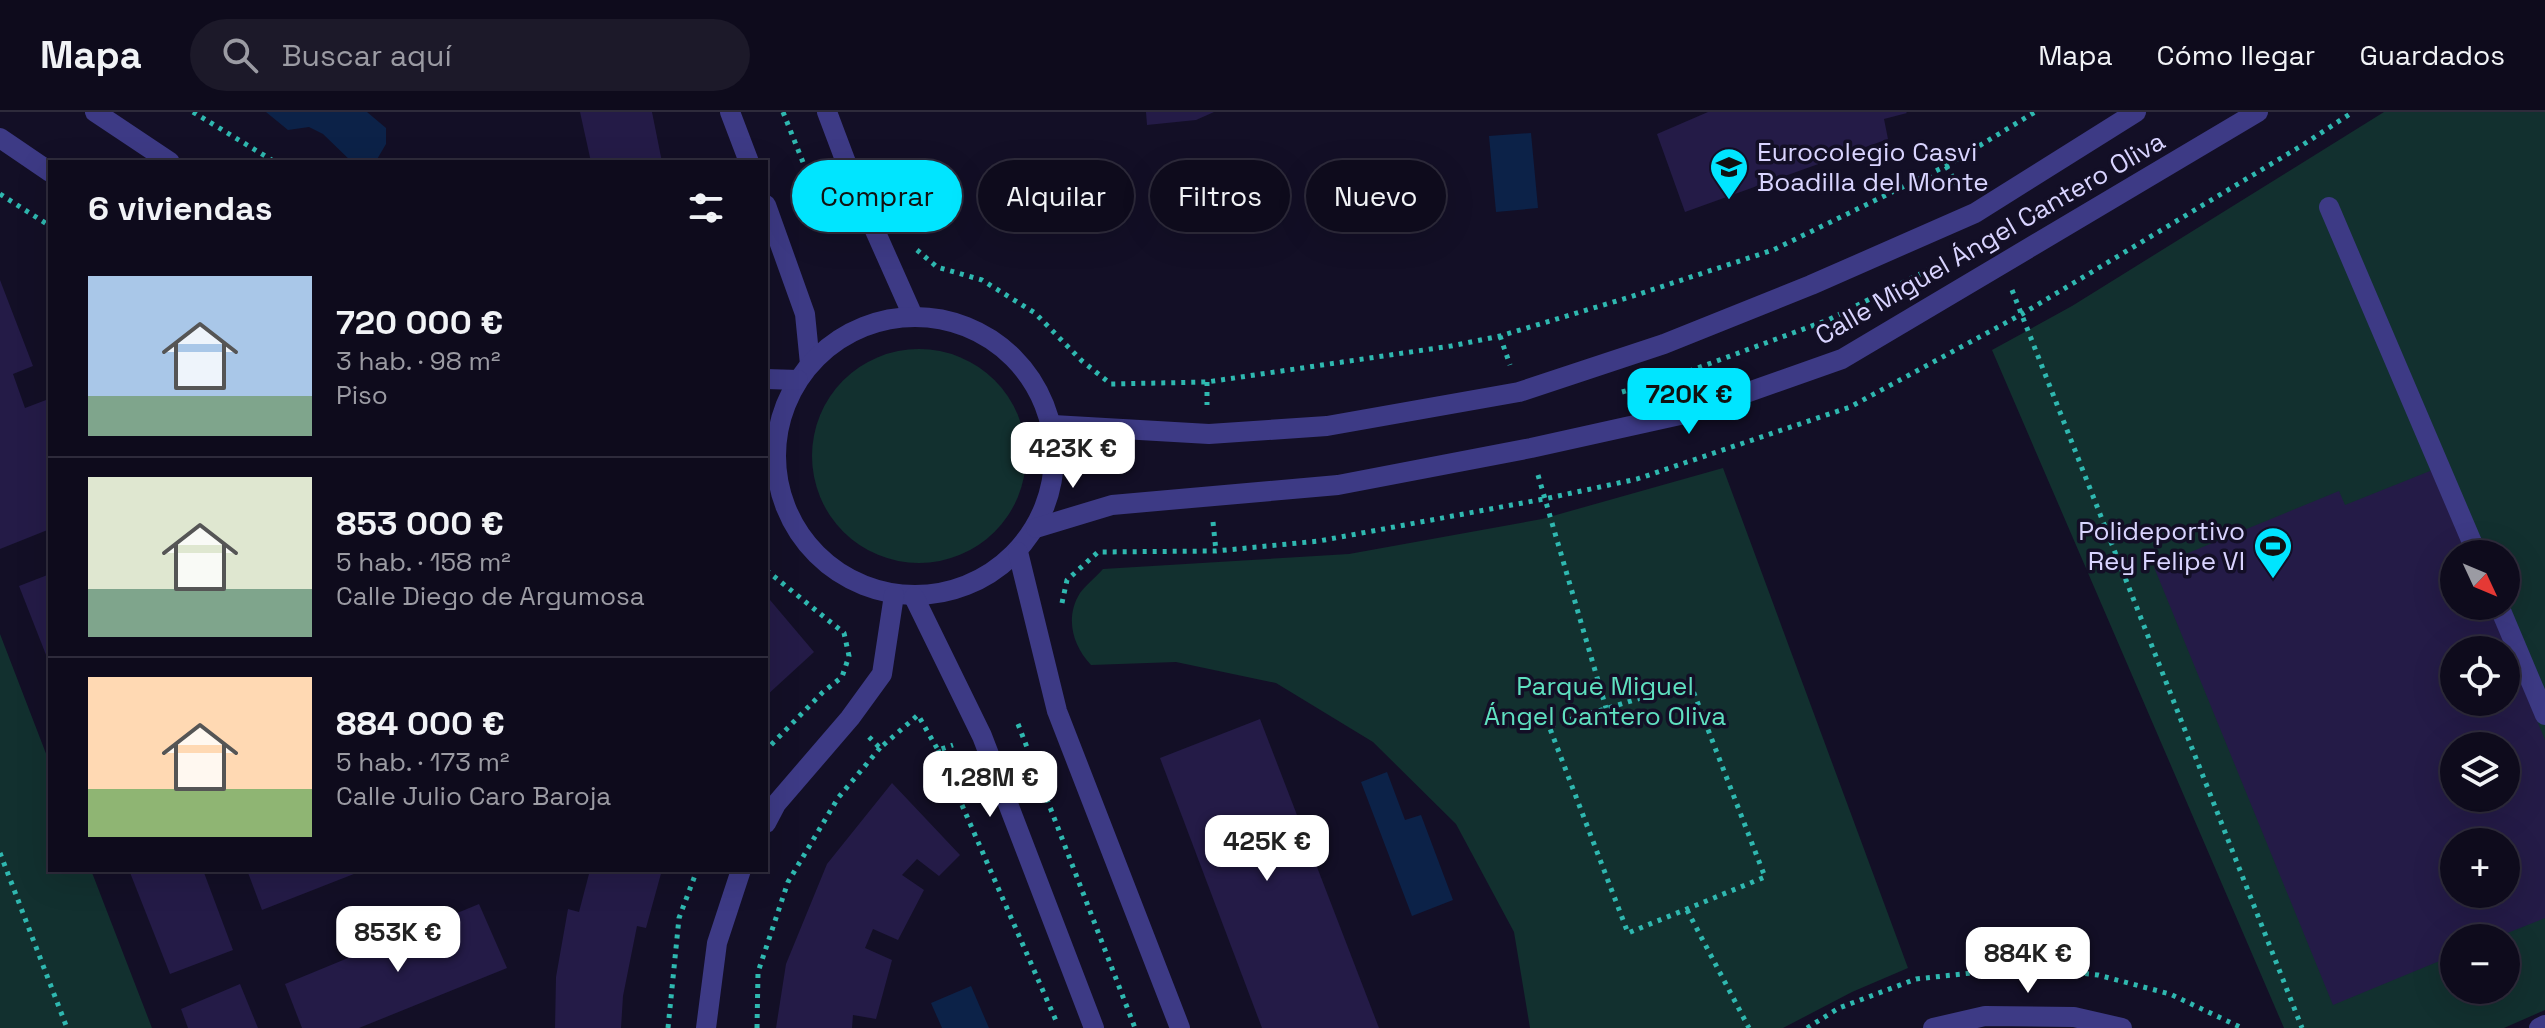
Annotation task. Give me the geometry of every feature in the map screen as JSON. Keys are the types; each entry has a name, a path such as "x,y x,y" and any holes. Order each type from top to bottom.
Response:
{"street":[{"path":"95,112 167,160"},
{"path":"730,112 748,160"},
{"path":"827,112 853,181 913,316"},
{"name":"Calle Miguel Ángel Cantero Oliva","path":"1053,425 1209,434 1312,427 1519,392 1664,344 1811,285 1975,213 2136,112"},
{"name":"Calle Miguel Ángel Cantero Oliva","path":"1036,528 1112,505 1338,485 1531,448 1689,413 1842,359 2258,112"},
{"path":"0,138 48,171"},
{"path":"2329,207 2471,540"},
{"path":"768,211 805,314 804,372"},
{"path":"913,316 951,321 986,335 1016,359 1039,389 1053,425 1054,478 1036,528 1018,552 996,571 971,585 943,594 904,596 852,582 816,556 790,520 771,476 783,411 804,372 840,339 875,322 913,316"},
{"path":"768,379 804,372"},
{"path":"1018,552 1057,711 1180,1028"},
{"path":"768,819 776,804 850,718 882,674 904,596"},
{"path":"904,596 982,736 1094,1028"},
{"path":"2505,620 2545,715"},
{"path":"706,1028 717,943 740,872"},
{"path":"1933,1028 1985,1016 2015,1016 2074,1017 2122,1028"},
{"path":"2539,1028 2545,1025"}],"path":[{"path":"193,112 272,160"},
{"path":"783,112 802,160"},
{"path":"914,248 937,267 982,280 1035,313 1082,361 1111,384 1207,382 1451,346 1500,336 1630,297 1773,250 1946,166 2035,112"},
{"path":"1059,612 1067,580 1098,552 1216,551 1319,541 1544,499 1637,479 1850,407 2022,314 2353,112"},
{"path":"1946,166 1975,213"},
{"path":"0,194 48,225"},
{"path":"2003,266 2302,1028"},
{"path":"1500,336 1519,392"},
{"path":"1531,448 1606,708"},
{"path":"768,572 844,633 849,656 842,677 768,748"},
{"path":"1690,683 1765,877 1687,910 1628,933 1549,726 1690,683"},
{"path":"823,692 880,748"},
{"path":"938,750 1057,711"},
{"path":"757,1028 758,972 788,882 838,798 880,748 918,715 938,750 1059,1028"},
{"path":"1018,724 1135,1028"},
{"path":"0,853 67,1028"},
{"path":"668,1028 679,918 696,872"},
{"path":"1687,910 1749,1028"}],"green space":[{"name":"Polideportivo Rey Felipe VI","path":"2384,112 2545,112 2545,1010 2504,1028 2284,1028 1992,350 2072,306"},
{"path":"919,349 960,357 995,380 1018,415 1026,456 1018,497 995,532 960,555 919,563 878,555 843,532 820,497 812,456 820,415 843,380 878,357"},
{"name":"Parque Miguel Ángel Cantero Oliva","path":"1723,468 1908,968 1852,992 1783,1028 1530,1028 1514,932 1456,824 1373,742 1276,683 1176,662 1091,665 1075,640 1072,621 1075,602 1082,590 1103,569 1349,554 1542,519"},
{"path":"0,634 48,759 48,872 92,872 152,1028 0,1028"}],"water":[{"path":"266,112 367,112 386,128 386,144 377,160 350,160 323,134 309,127 288,130"},
{"path":"1531,133 1538,208 1496,212 1489,136"},
{"path":"1387,772 1405,820 1421,815 1453,900 1412,916 1361,782"},
{"path":"971,986 989,1028 942,1028 931,1003"}],"building":[{"path":"580,112 652,112 662,160 591,160"},
{"path":"1146,112 1214,112 1196,120 1147,125"},
{"path":"1708,112 1907,113 1884,119 1888,139 1685,212 1657,134"},
{"path":"0,280 33,366 13,374 25,408 46,400 48,406 48,530 0,549"},
{"name":"Polideportivo Rey Felipe VI","path":"2435,469 2463,540 2440,540 2440,620 2496,620 2502,636 2440,636 2440,716 2520,716 2520,679 2545,740 2545,918 2520,928 2520,924 2440,924 2440,961 2333,1005 2154,567 2339,491 2345,505"},
{"path":"48,575 48,660 19,586"},
{"path":"770,600 814,652 768,694"},
{"path":"1260,719 1379,1028 1262,1028 1160,758"},
{"path":"892,783 960,855 939,876 917,859 902,875 924,890 898,940 873,929 865,948 892,960 876,1019 853,1015 852,1028 776,1028 786,964 827,864"},
{"path":"130,872 204,872 233,950 170,974"},
{"path":"248,872 359,872 262,910"},
{"path":"589,872 661,872 646,928 637,926 623,996 621,1028 555,1028 556,977 568,909 579,912"},
{"path":"479,904 507,968 359,1028 302,1028 285,984"},
{"path":"240,984 258,1028 188,1028 181,1009"}],"place":[{"name":"Eurocolegio Casvi Boadilla del Monte","path":"1729,201"},
{"name":"Polideportivo Rey Felipe VI","path":"2273,580"}]}
